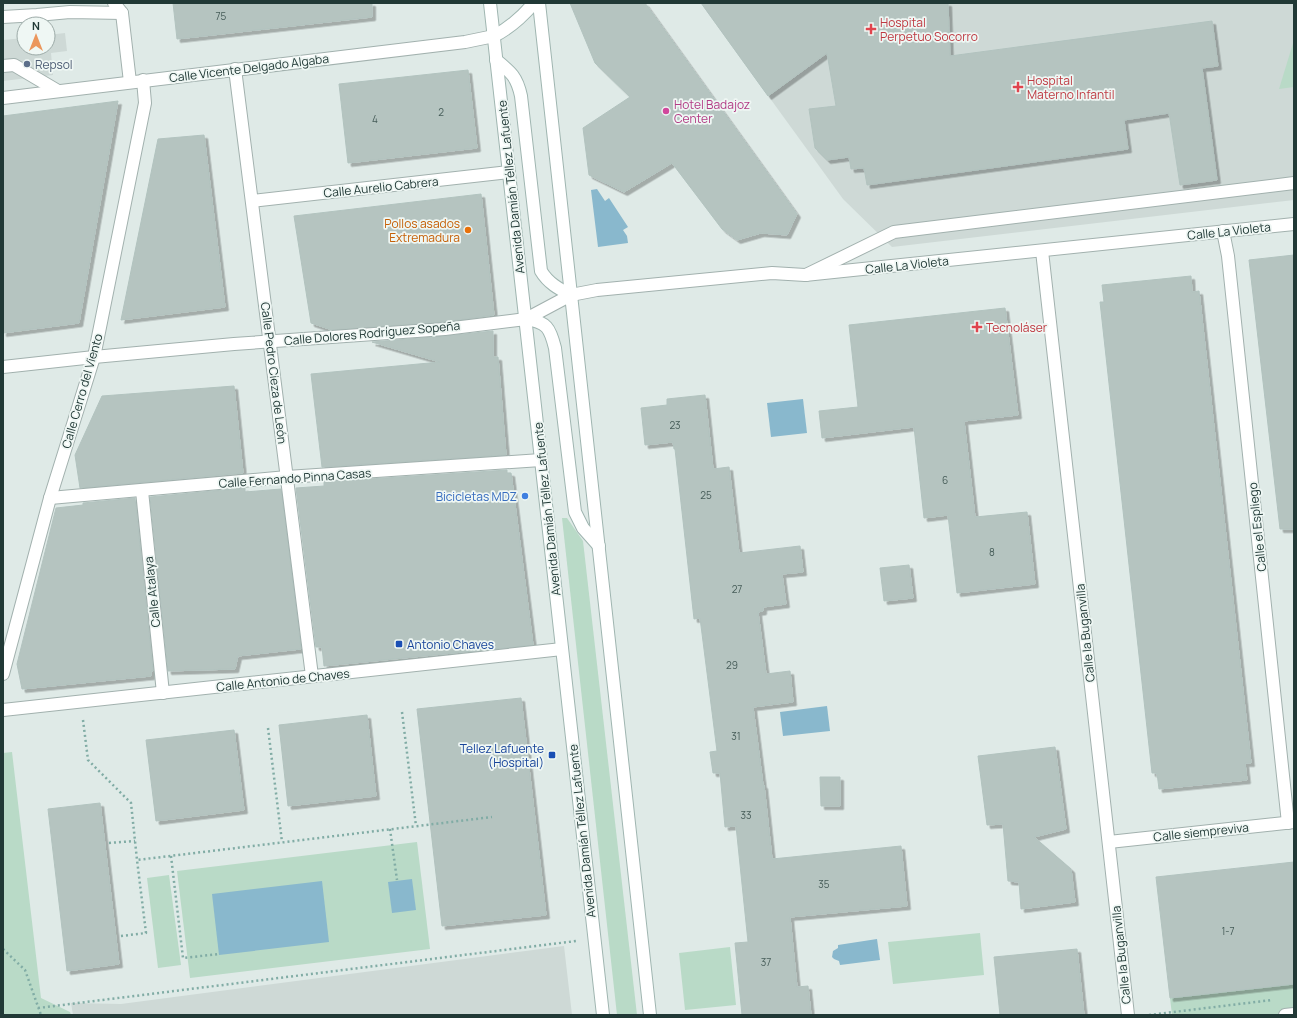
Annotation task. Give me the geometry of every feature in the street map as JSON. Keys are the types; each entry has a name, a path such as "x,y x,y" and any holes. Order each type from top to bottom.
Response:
{"street":[{"name":"Avenida Damián Téllez Lafuente","path":"490,3 603,1015"},
{"path":"494,36 515,23 534,3"},
{"path":"539,3 650,1015"},
{"path":"3,17 70,12 121,6 130,82"},
{"name":"Calle Vicente Delgado Algaba","path":"3,98 465,42 494,36"},
{"path":"496,60 511,71 515,76 521,96 541,271 545,278 553,285 571,295"},
{"path":"3,66 14,65 58,91"},
{"name":"Calle Pedro Cieza de León","path":"235,70 312,676"},
{"name":"Calle Cerro del Viento","path":"3,674 50,498 94,357 145,103 143,80"},
{"name":"Calle Aurelio Cabrera","path":"252,201 509,172"},
{"path":"805,275 894,232 1294,183"},
{"name":"Calle La Violeta","path":"526,319 571,295 597,290 772,273 805,275 1294,224"},
{"name":"Calle el Espliego","path":"1223,231 1228,256 1291,822"},
{"name":"Calle la Buganvilla","path":"1042,251 1128,1015"},
{"path":"526,319 538,320 544,325 553,339 575,512 583,528 599,546"},
{"name":"Calle Dolores Rodríguez Sopeña","path":"3,367 269,341 445,329 526,319"},
{"name":"Calle Fernando Pinna Casas","path":"50,498 287,477 541,460"},
{"name":"Calle Atalaya","path":"142,491 163,693"},
{"name":"Calle Antonio de Chaves","path":"3,710 562,649"},
{"name":"Calle siempreviva","path":"1108,842 1291,822"},
{"path":"1285,1015 1294,1014"}],"path":[{"path":"81,702 88,760 131,804 146,933 121,936"},
{"path":"402,712 416,826"},
{"path":"268,728 282,842"},
{"path":"137,860 492,817"},
{"path":"390,829 397,880"},
{"path":"109,843 135,841"},
{"path":"171,856 183,958 219,954"},
{"path":"38,1008 594,939"},
{"path":"3,949 25,970 41,1015"},
{"path":"1149,1015 1279,999"}],"shaded area":[{"path":"701,3 1294,3 1294,200 892,247 843,199"},
{"name":"Repsol","path":"65,33 67,51 56,52 56,34"},
{"name":"Repsol","path":"16,39 16,56 51,56 53,75 3,81 3,40"},
{"path":"564,946 572,1015 73,1015 71,1003 121,1004"}],"green space":[{"path":"1294,40 1294,87 1279,89"},
{"path":"562,518 567,518 583,541 637,1015 617,1015"},
{"path":"12,752 41,998 70,1012 71,1015 3,1015 3,753"},
{"path":"417,842 430,949 190,978 177,871"},
{"path":"169,875 181,965 158,968 147,878"},
{"path":"980,933 984,975 893,984 888,942"},
{"path":"730,947 736,1005 685,1010 679,953"},
{"path":"1294,984 1294,1015 1172,1015 1170,998"}],"water":[{"path":"597,189 605,201 609,198 628,227 623,230 627,236 628,243 598,247 591,190"},
{"path":"803,399 807,433 771,437 767,403"},
{"path":"827,706 830,731 783,736 780,712"},
{"path":"412,879 416,910 392,913 388,882"},
{"path":"322,881 329,942 219,955 212,894"},
{"path":"877,939 880,960 840,965 839,961 832,957 833,951 838,948 838,945"}],"building":[{"path":"173,3 372,3 372,17 177,39"},
{"name":"Hotel Badajoz Center","path":"570,3 645,3 797,214 787,235 761,233 737,240 722,229 672,163 624,192 589,175 583,128 630,97 595,63"},
{"name":"Hospital Materno Infantil","path":"701,3 948,3 950,56 1212,21 1218,66 1202,68 1217,180 1180,185 1169,113 1124,120 1128,149 867,185 864,168 851,169 849,157 827,160 815,148 809,109 836,106 827,53 768,96"},
{"path":"468,70 477,148 348,163 339,84"},
{"path":"118,101 79,323 3,333 3,116"},
{"path":"204,135 225,307 121,320 158,139"},
{"path":"481,194 494,315 444,322 332,330 311,323 294,216"},
{"path":"1294,255 1294,529 1280,529 1249,260"},
{"path":"1191,276 1192,292 1199,291 1251,763 1245,763 1247,780 1159,789 1157,773 1152,773 1100,302 1104,302 1102,285"},
{"path":"1005,308 1018,415 964,421 975,517 1027,512 1035,584 957,593 948,515 924,518 914,427 822,438 819,411 858,407 849,325"},
{"path":"493,331 493,357 498,357 506,455 322,467 311,374 440,362 372,342"},
{"path":"234,386 243,473 80,488 75,455 102,396"},
{"path":"705,395 713,469 729,467 739,553 800,546 803,572 782,574 786,604 763,607 763,611 758,612 766,674 790,671 793,702 753,707 764,785 772,859 901,846 907,906 790,917 797,987 808,986 811,1015 742,1015 735,943 748,942 736,826 725,827 720,773 713,773 710,752 717,751 700,618 694,619 675,449 673,442 645,445 641,408 667,405 667,399"},
{"path":"507,470 507,473 511,473 533,645 324,666 322,647 316,647 296,488 324,486 324,482"},
{"path":"245,488 245,492 281,489 301,649 238,656 235,669 168,671 150,497"},
{"path":"135,498 153,671 151,671 151,676 22,689 17,664 56,508 83,505 83,503"},
{"path":"909,565 913,598 884,601 880,568"},
{"path":"521,698 546,915 442,926 417,709"},
{"path":"367,715 376,796 288,806 279,725"},
{"path":"234,730 244,810 156,821 146,740"},
{"path":"1055,747 1066,829 1034,837 1071,869 1075,902 1021,909 1019,882 1008,881 1003,824 987,825 978,756"},
{"path":"820,777 840,777 840,806 821,806"},
{"path":"100,803 119,964 67,971 48,809"},
{"path":"1294,862 1294,984 1170,998 1156,877"},
{"path":"1077,949 1084,1015 1000,1015 994,957"}],"place":[{"name":"Hospital Perpetuo Socorro","path":"871,29"},
{"name":"Repsol","path":"27,64"},
{"name":"Hospital Materno Infantil","path":"1018,87"},
{"name":"Hotel Badajoz Center","path":"666,111"},
{"name":"Pollos asados Extremadura","path":"468,230"},
{"name":"Tecnoláser","path":"977,327"},
{"name":"Bicicletas MDZ","path":"525,496"},
{"name":"Antonio Chaves","path":"399,644"},
{"name":"Tellez Lafuente (Hospital)","path":"552,755"}]}
